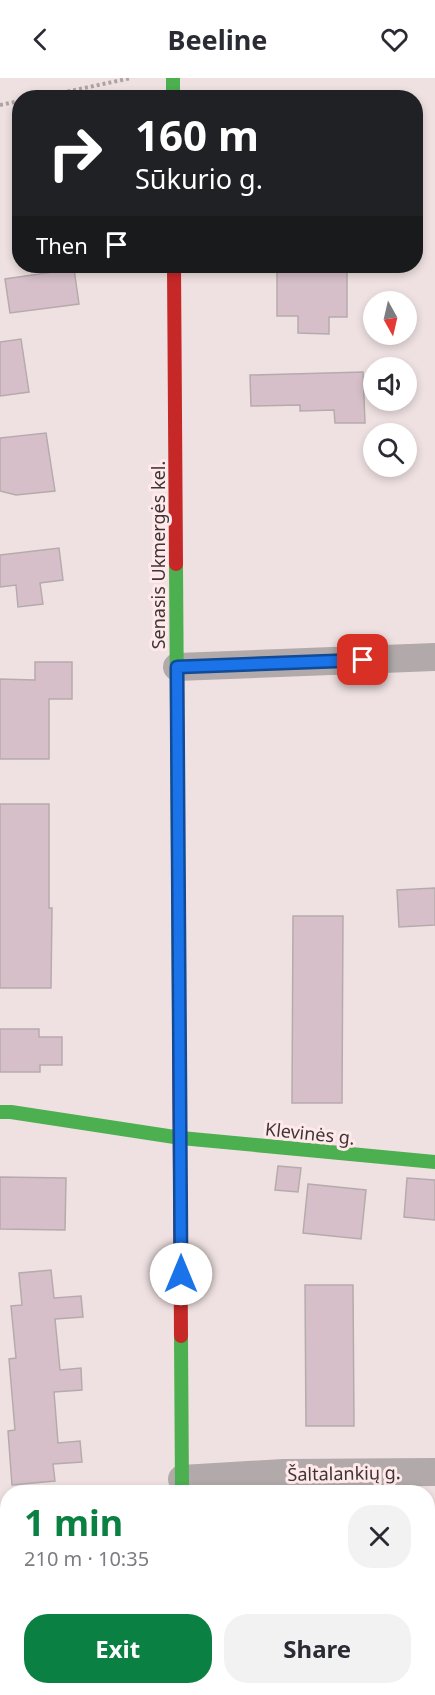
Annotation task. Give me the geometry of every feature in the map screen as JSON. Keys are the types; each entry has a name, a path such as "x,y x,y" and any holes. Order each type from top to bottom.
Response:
{"main road":[{"name":"Senasis Ukmergės kel.","path":"174,273 182,1485"},
{"name":"Klevinės g.","path":"0,1112 181,1138 435,1162"}],"street":[{"path":"177,667 435,657"},
{"name":"Šaltalankių g.","path":"190,1485 283,1473 435,1472"}],"path":[{"path":"75,90 131,78"}],"building":[{"path":"46,273 75,273 79,304 10,313 5,279"},
{"path":"277,273 347,273 347,317 329,317 329,334 298,333 298,316 277,316"},
{"path":"21,339 29,392 0,396 0,342"},
{"path":"363,372 365,423 335,423 334,410 300,411 300,405 251,406 250,375"},
{"path":"46,433 55,491 16,495 0,491 0,438"},
{"path":"59,548 63,580 40,583 43,604 18,607 16,585 0,587 0,555"},
{"path":"35,662 72,662 72,699 49,699 49,759 0,759 0,679 35,680"},
{"path":"0,804 49,804 49,908 52,908 51,988 0,988"},
{"path":"435,888 435,925 399,927 397,890"},
{"path":"293,916 343,916 342,1103 292,1103"},
{"path":"0,1029 39,1029 39,1037 62,1037 62,1065 40,1065 40,1072 0,1072"},
{"path":"278,1166 301,1168 298,1192 275,1190"},
{"path":"0,1177 66,1178 65,1230 0,1229"},
{"path":"407,1178 435,1180 435,1220 404,1217"},
{"path":"308,1184 366,1190 361,1239 303,1233"},
{"path":"51,1270 54,1298 81,1296 83,1317 55,1319 60,1370 81,1368 82,1390 54,1392 58,1443 80,1441 82,1462 53,1464 55,1481 12,1485 8,1431 15,1430 9,1359 16,1358 11,1306 22,1305 19,1273"},
{"path":"305,1285 353,1285 354,1426 306,1426"}],"traffic: fast":[{"path":"173,78 173,90"},
{"path":"176,564 179,1007"},
{"path":"0,1112 181,1138 435,1162"},
{"path":"181,1336 182,1485"}],"traffic: jam":[{"path":"174,273 176,564"},
{"path":"179,1007 181,1336"}],"route":[{"path":"181,1274 177,667 363,660"}]}
